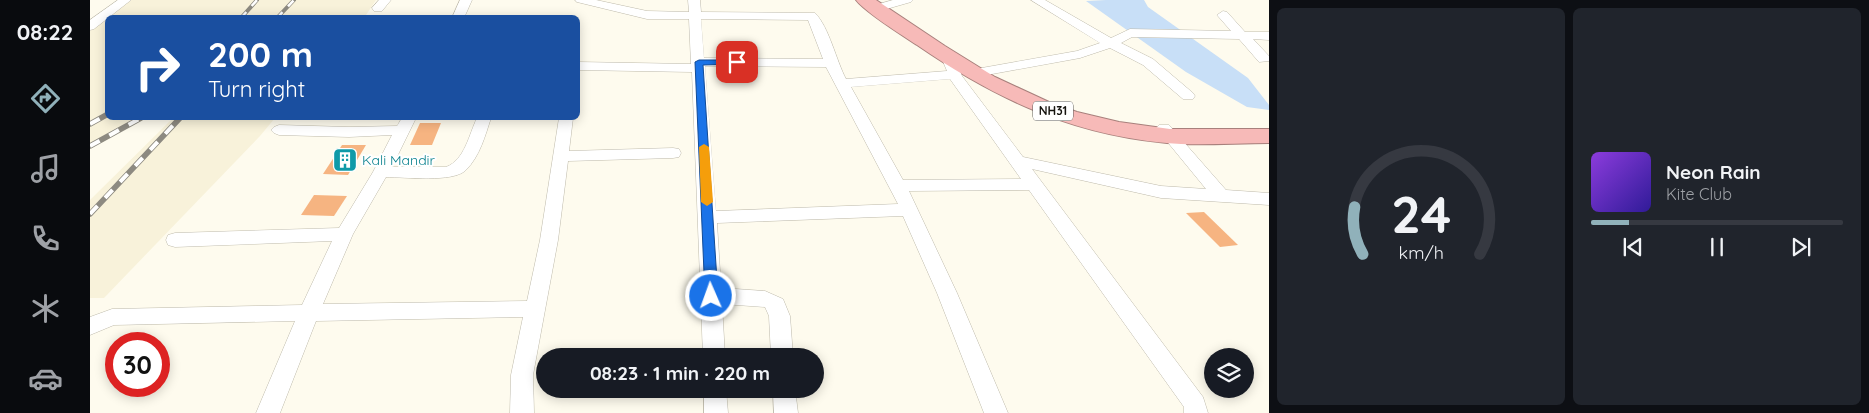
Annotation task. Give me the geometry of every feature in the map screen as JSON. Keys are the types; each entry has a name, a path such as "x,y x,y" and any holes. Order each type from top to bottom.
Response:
{"highway":[{"name":"NH31","path":"874,2 952,67 1020,98 1068,117 1116,128 1269,136"},
{"name":"NH31","path":"874,2 981,72 1041,101 1071,112 1168,132 1269,131"}],"street":[{"path":"90,26 125,0"},
{"path":"459,15 466,0"},
{"path":"581,0 647,15 695,8 811,16 816,21 831,62 898,186 947,293 996,413"},
{"path":"874,2 907,0"},
{"path":"1037,0 1148,62 1188,96"},
{"path":"695,8 708,217 714,348"},
{"path":"1224,15 1264,59"},
{"path":"981,72 1080,54 1136,33 1269,36"},
{"path":"580,66 831,62"},
{"path":"842,83 952,67 1034,184 1195,404 1196,413"},
{"path":"381,172 447,172 459,168 470,154 483,120"},
{"path":"522,413 522,375 549,240 566,120"},
{"path":"268,413 344,234 381,172 406,124"},
{"path":"278,130 349,132 406,124"},
{"path":"1168,132 1222,196"},
{"path":"560,156 674,153"},
{"path":"1017,160 1161,192 1269,199"},
{"path":"898,186 1034,184"},
{"path":"708,217 908,210"},
{"path":"175,240 344,234"},
{"path":"711,296 770,299 776,304 779,314 781,348"},
{"path":"90,326 112,317 133,316 536,309"},
{"path":"715,398 716,413"},
{"path":"785,398 786,413"}],"shaded area":[{"path":"131,0 376,0 366,15 112,15"},
{"path":"105,20 105,120 142,120 90,149 90,31"},
{"path":"171,120 273,120 104,298 90,298 90,200"}],"water":[{"path":"1144,0 1148,7 1248,78 1269,105 1269,110 1247,107 1186,72 1086,1"}],"building":[{"path":"420,123 441,123 432,145 410,145"},
{"name":"Kali Mandir","path":"342,145 366,145 348,175 323,174"},
{"path":"314,195 347,196 334,216 301,215"},
{"path":"1204,212 1238,245 1220,247 1186,213"}],"railway":[{"path":"244,15 257,0"},
{"path":"280,15 294,0"},
{"path":"90,124 105,116"},
{"path":"90,146 137,120"},
{"path":"90,214 178,120"}],"slow traffic":[{"path":"704,147 707,202"}],"place":[{"name":"Kali Mandir","path":"345,160"}],"route":[{"path":"711,296 699,62 737,62"}]}
